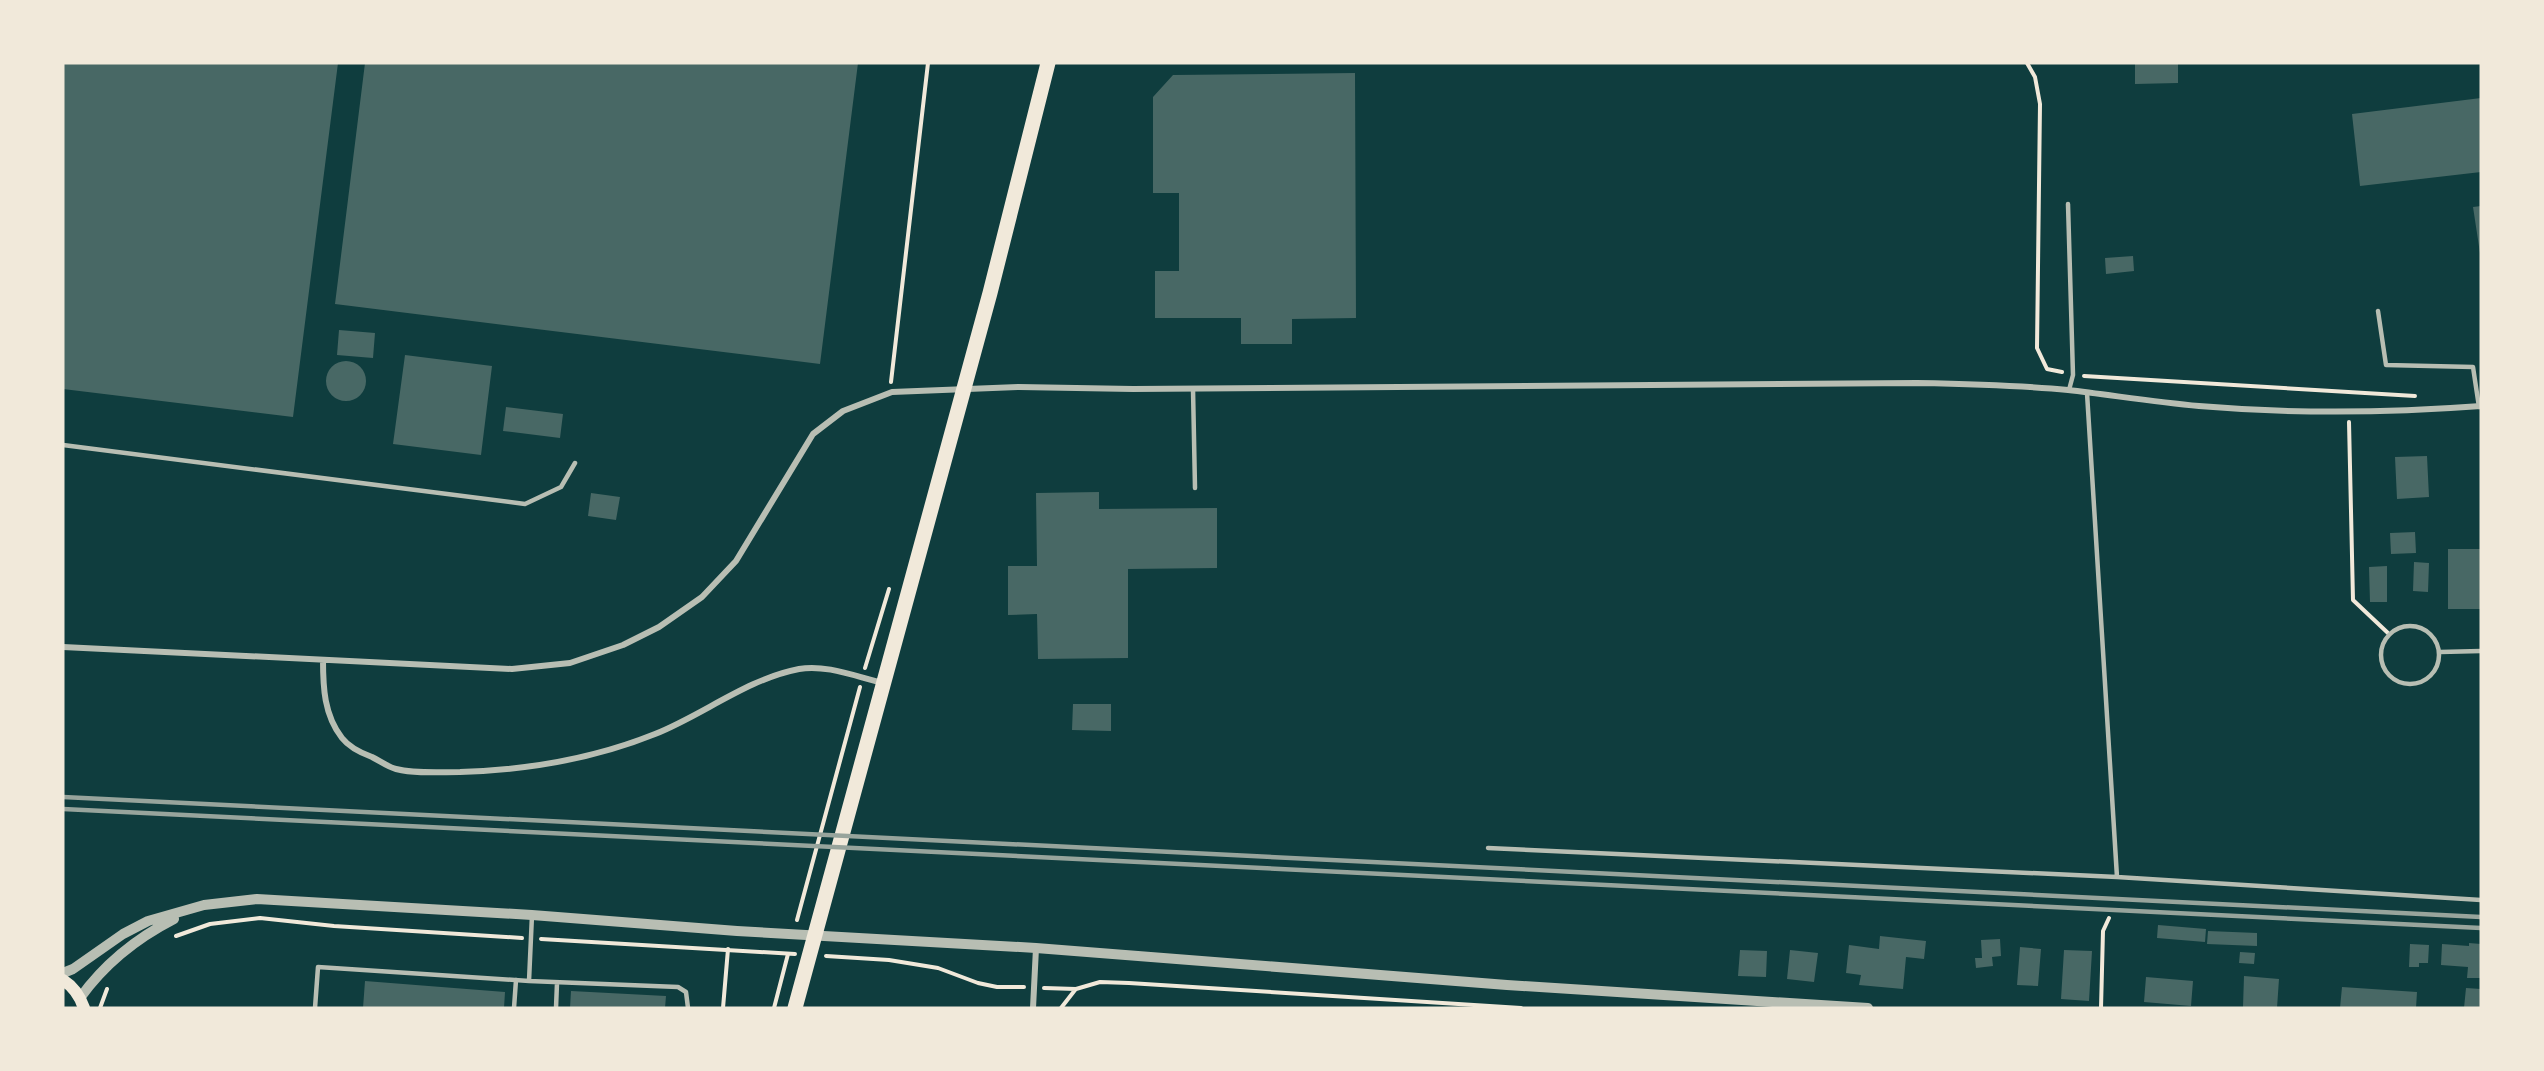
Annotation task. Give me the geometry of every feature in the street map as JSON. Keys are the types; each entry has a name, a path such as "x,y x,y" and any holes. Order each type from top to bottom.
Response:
{"main road":[{"path":"795,1008 990,293 1048,63"},
{"path":"63,980 70,985 82,1003"}],"street":[{"path":"63,647 512,669 570,663 623,645 659,627 702,597 736,561 813,434 843,411 892,392 1019,387 1193,389 1917,383 1988,384 2069,390 2198,406 2289,412 2349,412 2480,406"},
{"path":"323,660 323,691 328,713 342,738 358,751 396,769 430,773 507,770 607,750 655,734 771,676 801,669 822,669 884,683"},
{"path":"63,974 123,934 148,921 228,900 257,899 1036,948 1507,985 1868,1008"},
{"path":"82,1003 96,977 121,952 150,931 190,910"},
{"path":"1033,1008 1036,948"}],"lane":[{"path":"2068,204 2073,375 2069,390"},
{"path":"2378,311 2386,365 2473,367 2480,406"},
{"path":"1193,389 1195,488"},
{"path":"2087,393 2117,877"},
{"path":"63,445 525,504 561,487 575,463"},
{"path":"2407,625 2420,626 2429,631 2437,642 2440,652 2438,665 2425,680 2406,684 2396,680 2385,670 2381,660 2382,649 2389,634 2407,625"},
{"path":"2440,652 2481,651"},
{"path":"1488,848 2117,877 2481,900"},
{"path":"530,981 532,915"},
{"path":"315,1008 318,967 516,981 678,987 686,992 688,1008"},
{"path":"514,1008 516,981"},
{"path":"556,1008 557,982"}],"path":[{"path":"892,392 891,376 928,63"},
{"path":"2027,63 2035,77 2040,104 2037,348 2047,369 2073,375 2417,396"},
{"path":"2349,412 2353,600 2389,634"},
{"path":"795,930 862,678 890,587"},
{"path":"2101,1008 2103,931 2109,918"},
{"path":"723,1008 730,930"},
{"path":"774,1008 789,952"},
{"path":"1061,1008 1076,989"}],"building":[{"path":"63,63 338,63 293,417 63,389"},
{"path":"365,63 858,63 820,364 335,304"},
{"path":"2135,63 2178,63 2178,83 2135,84"},
{"path":"1355,73 1356,318 1292,319 1292,344 1241,344 1241,318 1155,318 1155,271 1179,271 1179,193 1153,193 1153,97 1173,75"},
{"path":"2481,98 2481,172 2360,186 2352,114"},
{"path":"2481,206 2481,253 2480,253 2473,207"},
{"path":"2133,256 2134,271 2106,274 2105,258"},
{"path":"339,330 375,333 373,358 337,355"},
{"path":"405,355 492,366 481,455 393,444"},
{"path":"346,361 354,362 360,367 365,373 365,389 360,395 354,400 346,401 338,400 332,395 327,389 326,381 327,373 332,367 338,362"},
{"path":"506,407 563,414 560,438 503,431"},
{"path":"2427,456 2429,497 2397,499 2395,457"},
{"path":"1099,492 1099,509 1217,508 1217,568 1128,569 1128,658 1038,659 1037,614 1008,615 1008,566 1037,566 1036,493"},
{"path":"591,493 620,497 616,520 588,516"},
{"path":"2415,532 2416,553 2391,554 2390,533"},
{"path":"2448,549 2481,549 2481,609 2448,609"},
{"path":"2414,562 2429,563 2428,592 2413,591"},
{"path":"2387,566 2387,602 2370,602 2369,567"},
{"path":"1073,704 1111,704 1111,731 1072,730"},
{"path":"2158,925 2206,929 2205,942 2157,938"},
{"path":"2208,931 2257,933 2257,946 2207,944"},
{"path":"1880,936 1926,941 1924,959 1906,957 1903,989 1859,985 1861,975 1846,973 1849,945 1879,949"},
{"path":"2000,939 2001,956 1992,957 1993,966 1976,968 1975,958 1982,958 1981,940"},
{"path":"2469,943 2481,944 2481,978 2467,978 2468,967 2441,965 2442,944 2469,946"},
{"path":"2410,944 2429,945 2428,963 2419,963 2419,967 2409,967"},
{"path":"2020,947 2041,949 2038,986 2017,985"},
{"path":"1740,950 1767,951 1766,977 1738,976"},
{"path":"1790,950 1818,953 1814,982 1787,979"},
{"path":"2064,950 2092,951 2089,1001 2061,999"},
{"path":"2240,952 2255,953 2254,964 2239,963"},
{"path":"2244,976 2279,979 2277,1008 2243,1007"},
{"path":"2146,977 2193,981 2191,1006 2144,1002"},
{"path":"365,981 505,992 504,1008 363,1008"},
{"path":"2342,987 2417,992 2416,1008 2340,1008"},
{"path":"2466,988 2481,989 2481,1008 2464,1008"},
{"path":"571,991 666,996 665,1008 570,1008"}],"railway":[{"path":"63,797 2481,917"},
{"path":"63,809 2481,928"}]}
